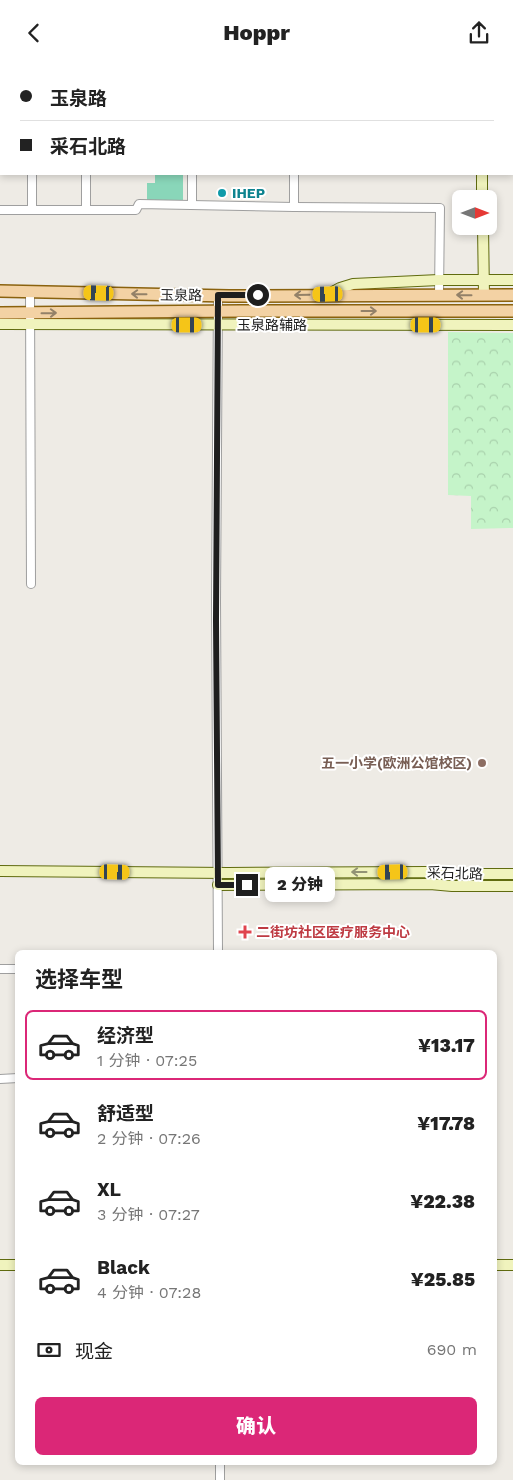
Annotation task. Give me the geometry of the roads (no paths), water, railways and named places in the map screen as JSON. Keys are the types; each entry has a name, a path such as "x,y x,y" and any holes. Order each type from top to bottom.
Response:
{"main road":[{"name":"玉泉路","path":"0,291 218,295 513,295"},
{"path":"241,295 236,302 237,307 241,311"},
{"name":"玉泉路","path":"0,313 29,319 218,311 513,311"}],"street":[{"path":"32,175 32,210"},
{"path":"86,175 86,210"},
{"path":"192,175 192,205"},
{"path":"294,175 294,207"},
{"path":"482,175 482,190"},
{"path":"0,210 136,210 139,204 440,208 439,294"},
{"path":"483,235 484,295"},
{"path":"328,294 353,283 484,279 513,280"},
{"path":"30,291 31,584"},
{"path":"218,295 216,591 218,950"},
{"name":"玉泉路辅路","path":"0,325 29,319 218,325 513,325"},
{"name":"采石北路","path":"0,871 430,872 513,874"},
{"name":"采石北路","path":"218,885 430,884 513,886"},
{"path":"0,969 15,969"},
{"path":"0,1079 15,1078"},
{"path":"0,1265 15,1265"},
{"path":"497,1265 513,1265"},
{"path":"220,1465 220,1480"}],"place":[{"name":"IHEP","path":"222,193"},
{"name":"五一小学(欧洲公馆校区)","path":"482,763"},
{"name":"二街坊社区医疗服务中心","path":"245,932"}]}
